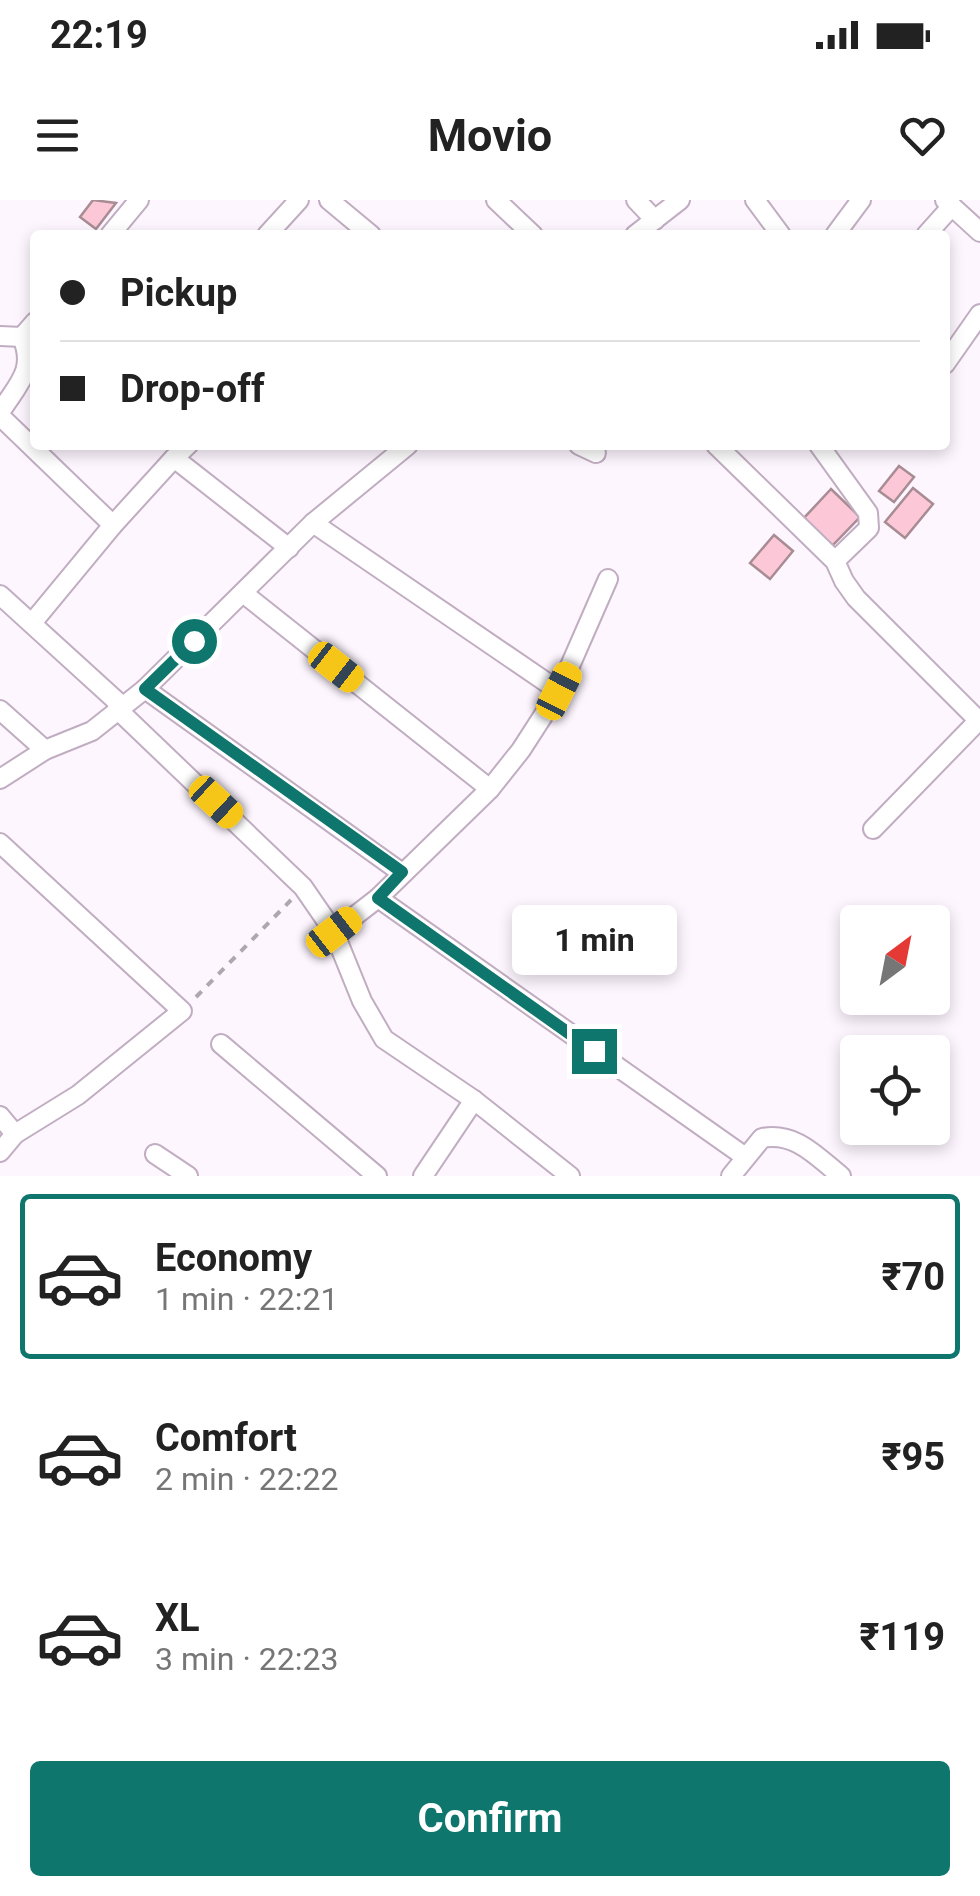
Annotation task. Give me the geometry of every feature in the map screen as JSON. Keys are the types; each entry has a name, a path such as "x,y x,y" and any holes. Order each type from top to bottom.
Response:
{"street":[{"path":"114,230 140,200"},
{"path":"272,230 299,200"},
{"path":"330,200 365,230"},
{"path":"496,200 529,230"},
{"path":"636,200 655,220"},
{"path":"642,230 680,200"},
{"path":"755,200 777,230"},
{"path":"839,230 861,200"},
{"path":"929,230 948,203 980,232"},
{"path":"950,357 980,314"},
{"path":"22,337 30,328"},
{"path":"0,336 22,337"},
{"path":"22,337 29,354 28,367 0,411 1,417 30,445"},
{"path":"35,450 112,525"},
{"path":"0,778 45,750 92,732 145,689 314,524 402,450"},
{"path":"721,450 835,561 856,598 980,720 872,830"},
{"path":"823,450 868,514 869,528 835,561"},
{"path":"32,623 112,525 181,452 289,548"},
{"path":"314,524 559,691"},
{"path":"334,932 378,898 490,789 559,691 608,579"},
{"path":"243,593 490,789"},
{"path":"0,595 304,887 334,932 362,1001 384,1039 474,1100 570,1176"},
{"path":"145,689 402,872"},
{"path":"0,710 45,750"},
{"path":"0,843 182,1012 78,1095 15,1134 0,1152"},
{"path":"378,898 744,1156"},
{"path":"221,1044 377,1176"},
{"path":"423,1176 474,1100"},
{"path":"0,1116 15,1134"},
{"path":"731,1176 762,1138 790,1136 841,1176"},
{"path":"155,1154 188,1176"}],"path":[{"path":"182,1012 304,887"}],"building":[{"path":"93,200 116,203 96,229 80,217"},
{"path":"899,466 914,477 894,502 879,491"},
{"path":"913,488 933,504 905,538 885,522"},
{"path":"831,489 860,517 832,546 803,519"},
{"path":"774,535 793,551 770,579 750,563"}],"route":[{"path":"194,641 145,689 402,872 378,898 594,1051"}]}
